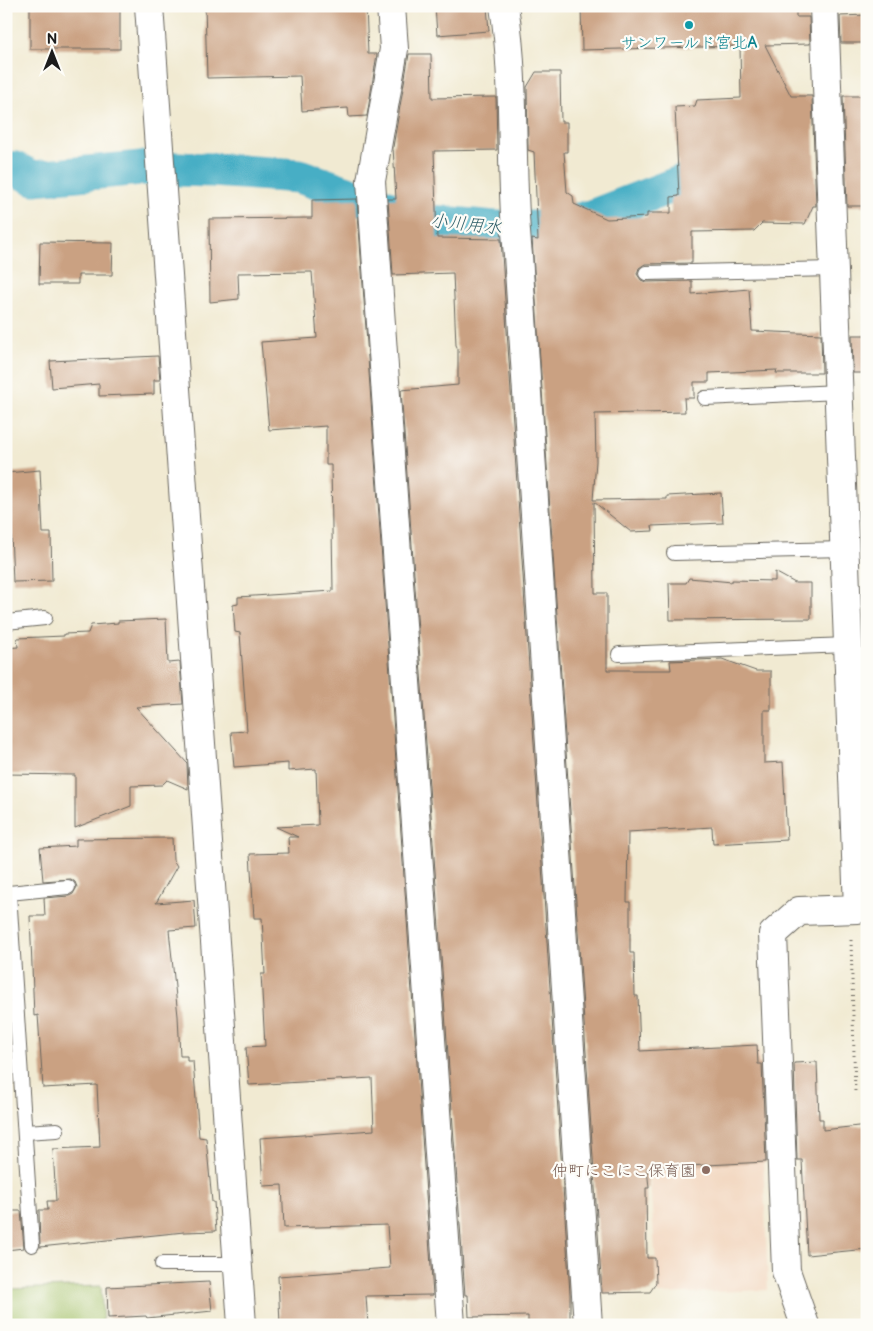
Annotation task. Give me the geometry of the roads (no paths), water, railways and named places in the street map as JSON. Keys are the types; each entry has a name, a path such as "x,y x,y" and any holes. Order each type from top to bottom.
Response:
{"street":[{"path":"149,6 242,1325"},
{"path":"391,6 394,50 371,181 451,1325"},
{"path":"504,6 513,99 514,212 588,1325"},
{"path":"804,1325 786,1271 773,934 799,911 858,909 824,6"}],"lane":[{"path":"646,273 834,269"},
{"path":"705,398 839,392"},
{"path":"674,553 844,549"},
{"path":"6,622 45,618"},
{"path":"619,654 848,646"},
{"path":"32,1245 8,892 68,887"},
{"path":"25,1132 57,1130"},
{"path":"162,1264 238,1264"}],"waterway":[{"name":"小川用水","path":"6,168 15,169 34,178 141,168 212,170 299,176 431,222 495,228 545,228 591,217 682,182 726,175"}],"place":[{"name":"サンワールド宮北A","path":"689,25"},
{"name":"仲町にこにこ保育園","path":"706,1170"}]}
